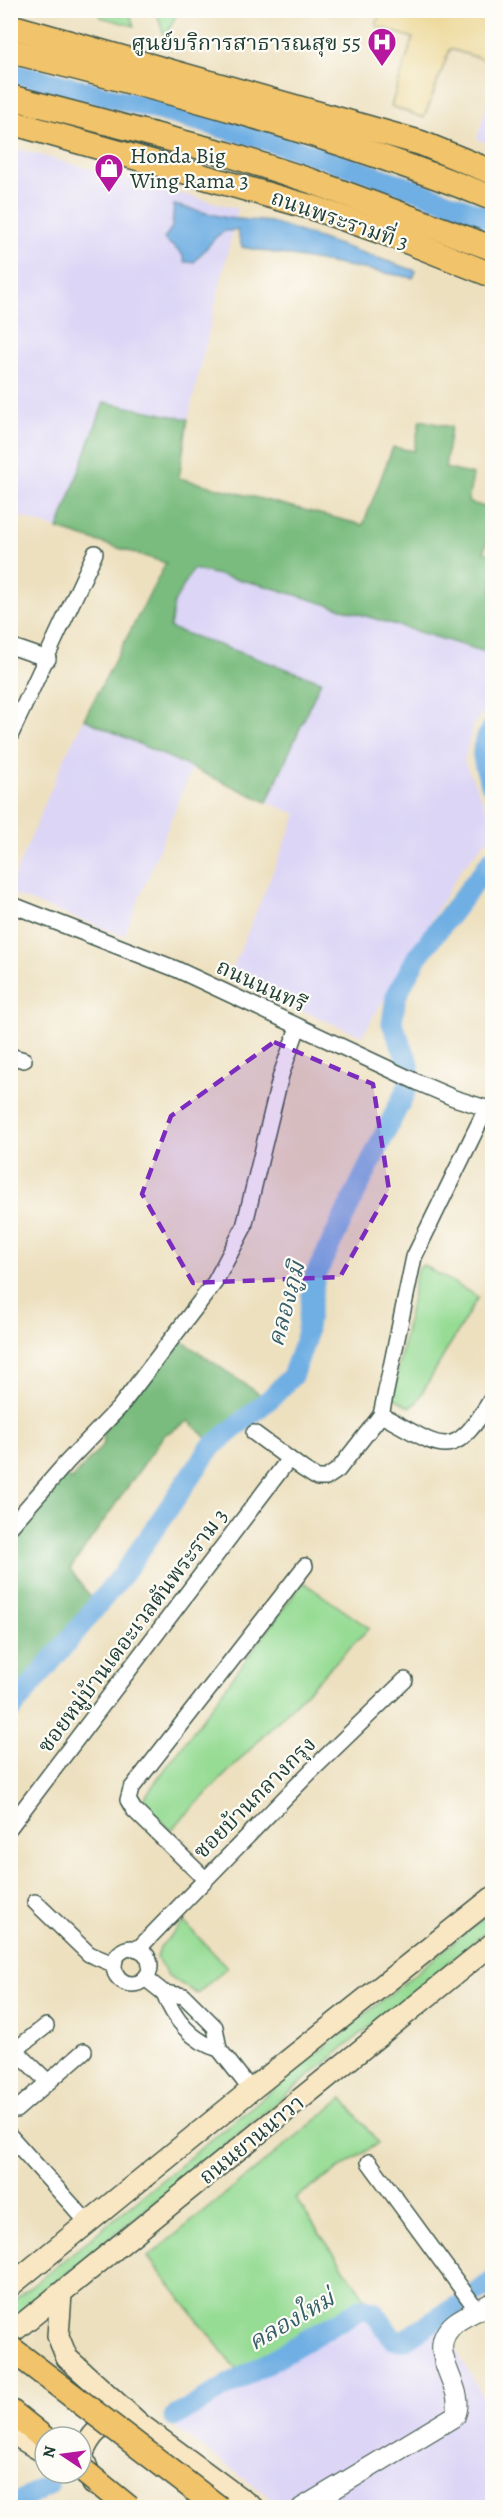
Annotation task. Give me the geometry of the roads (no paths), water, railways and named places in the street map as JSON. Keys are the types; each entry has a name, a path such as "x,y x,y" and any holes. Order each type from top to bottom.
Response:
{"main road":[{"path":"10,26 421,143 492,172"},
{"path":"10,51 117,77 258,118 492,198"},
{"name":"ถนนพระรามที่ 3","path":"10,97 227,154 311,181 492,248"},
{"name":"ถนนพระรามที่ 3","path":"10,122 314,208 394,236 492,275"},
{"name":"ถนนยานนาวา","path":"10,2286 19,2272 88,2223 492,1898"},
{"name":"ถนนยานนาวา","path":"10,2334 492,1944"},
{"path":"61,2294 58,2336 67,2358 141,2424 253,2508"},
{"path":"10,2348 219,2508"},
{"path":"10,2411 33,2429"},
{"path":"93,2434 109,2423 141,2424"},
{"path":"10,2432 33,2446"},
{"path":"93,2482 129,2508"},
{"path":"93,2483 122,2508"}],"street":[{"path":"10,736 48,659 95,553"},
{"path":"10,646 48,659"},
{"name":"ถนนนนทรี","path":"10,904 176,969 419,1083 489,1110"},
{"path":"10,1527 67,1462 119,1408 215,1282 244,1227 281,1075 298,1027"},
{"path":"254,1433 317,1478 326,1478 338,1470 381,1415 414,1257 489,1110"},
{"path":"381,1415 436,1443 452,1445 463,1438 479,1420 492,1398"},
{"name":"ซอยหมู่บ้านเดอะเวลตันพระราม 3","path":"10,1827 289,1460"},
{"path":"206,1879 134,1810 128,1800 131,1789 305,1566"},
{"name":"ซอยบ้านกลางกรุง","path":"113,1964 122,1951 138,1949 405,1680"},
{"path":"35,1902 89,1954 113,1964 116,1976 124,1983 135,1984 146,1978 150,1962 138,1949"},
{"path":"146,1978 165,1992 184,1996 215,2027 219,2049 251,2090"},
{"path":"165,1992 171,2013 203,2045 219,2049"},
{"path":"46,2026 13,2052 48,2082"},
{"path":"16,2110 84,2051"},
{"path":"10,2136 88,2223"},
{"path":"302,2508 455,2416 459,2403 444,2369 442,2353 446,2334 454,2324 485,2307 369,2162"}],"water":[{"path":"174,205 227,218 271,222 416,271 413,278 242,247 237,230 225,231 216,237 194,262 185,262 182,254 164,239 172,227"}],"waterway":[{"path":"10,72 133,103 315,155 492,220"},
{"name":"คลองภูมิ","path":"492,729 487,736 483,750 484,764 492,786"},
{"name":"คลองภูมิ","path":"10,1711 124,1573 210,1448 272,1397 292,1376 305,1341 315,1276 409,1084 409,1064 392,1023 396,996 417,957 492,860"},
{"name":"คลองใหม่","path":"477,2292 492,2282"},
{"name":"คลองใหม่","path":"174,2417 362,2308 374,2312 393,2339 404,2340 455,2307"},
{"name":"คลองใหม่","path":"10,2507 48,2485"}],"place":[{"name":"ศูนย์บริการสาธารณสุข 55","path":"382,68"},
{"name":"Honda Big Wing Rama 3","path":"109,194"}]}
